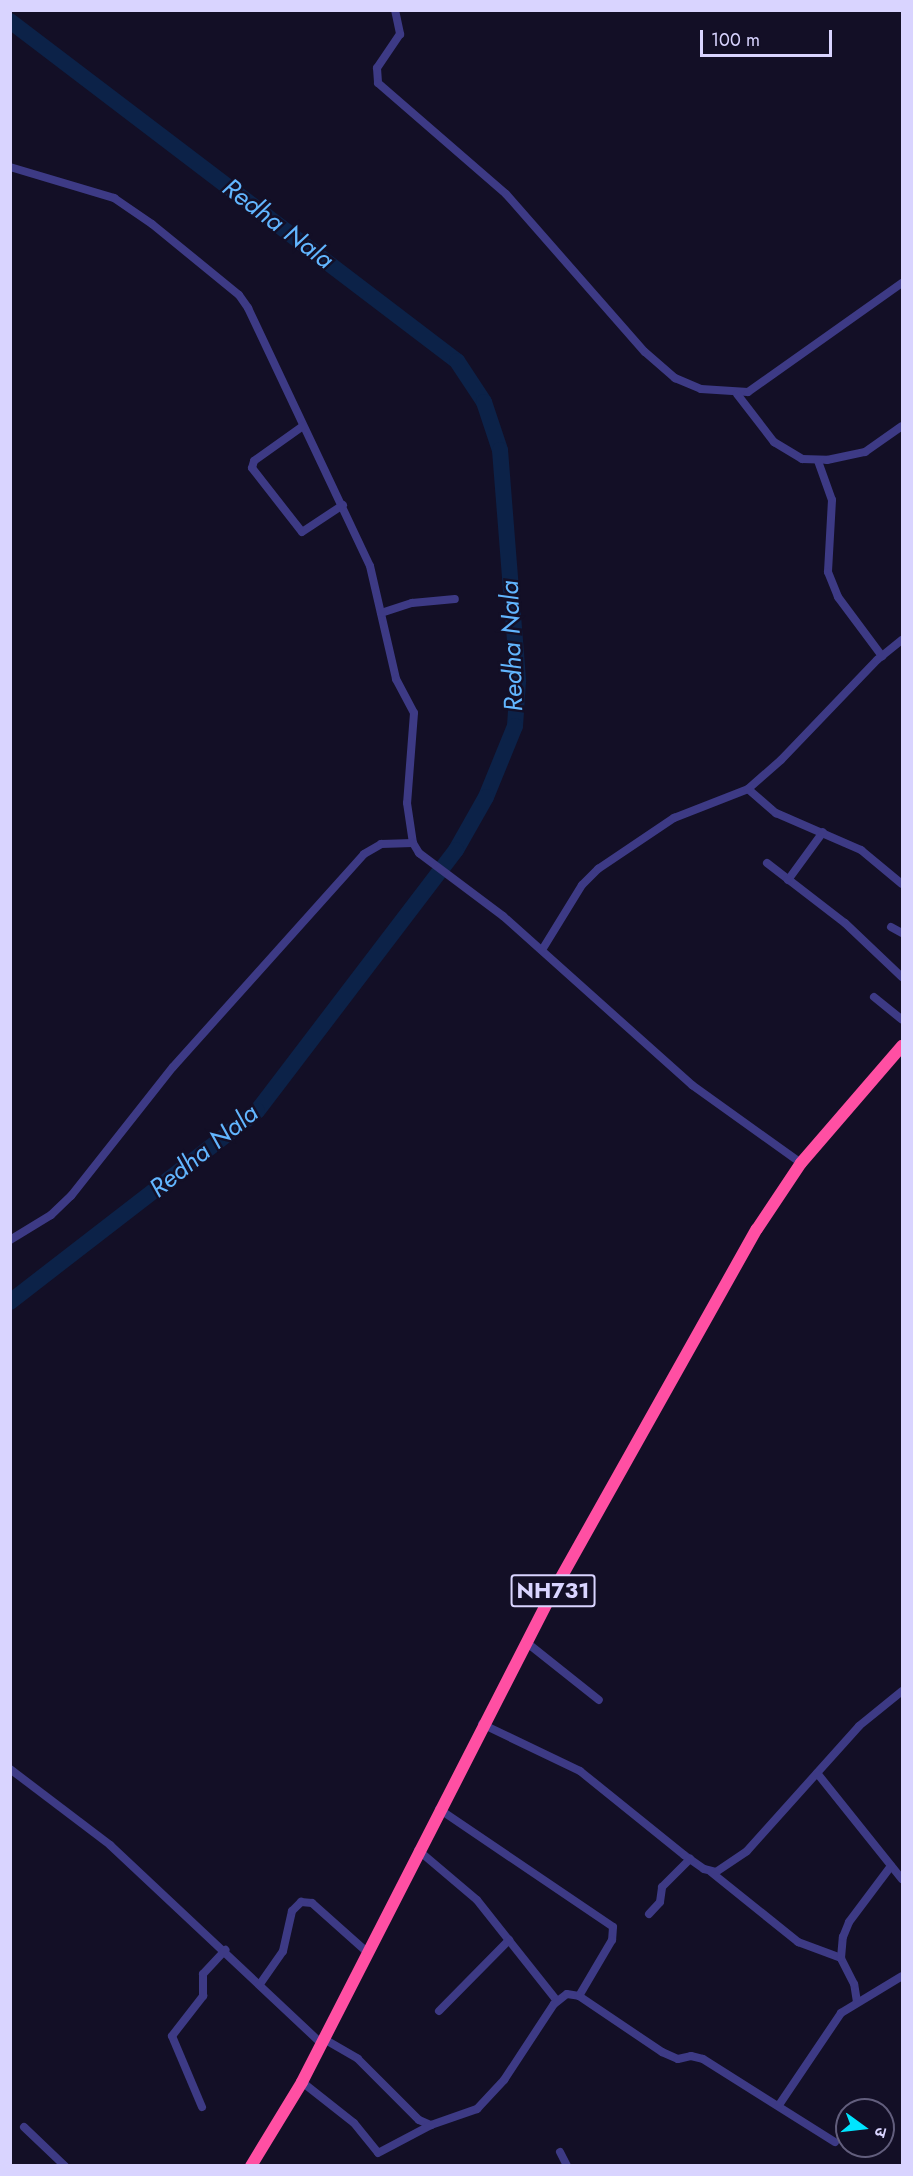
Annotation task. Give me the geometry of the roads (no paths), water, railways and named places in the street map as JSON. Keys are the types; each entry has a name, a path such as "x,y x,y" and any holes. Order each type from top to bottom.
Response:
{"highway":[{"name":"NH731","path":"251,2166 302,2082 482,1724 526,1642 718,1296 801,1162 901,1051"}],"street":[{"path":"394,10 400,34 377,68 383,89 506,194 662,369 701,389 736,394 760,386 903,283"},
{"path":"10,167 114,198 238,295 248,308 370,566 396,679 414,713 407,803 413,843 435,865 542,950 675,1071 801,1162"},
{"path":"736,394 774,442 792,455 818,460 865,452 903,426"},
{"path":"303,426 254,461 252,468 302,532 343,505"},
{"path":"818,460 832,500 828,572 838,597 882,656"},
{"path":"381,614 412,603 455,598"},
{"path":"542,950 573,900 597,869 674,818 748,789 781,760 882,656 903,640"},
{"path":"748,789 768,808 861,850 903,884"},
{"path":"788,880 823,832"},
{"path":"10,1240 51,1215 71,1196 173,1067 364,854 381,844 413,843"},
{"path":"767,863 845,923 903,977"},
{"path":"895,877 903,869"},
{"path":"891,927 903,933"},
{"path":"874,997 903,1020"},
{"path":"526,1642 599,1701"},
{"path":"711,1872 724,1869 747,1851 865,1720 903,1691"},
{"path":"482,1724 580,1771 798,1942 841,1958"},
{"path":"10,1769 110,1845 322,2041 358,2059 418,2120 431,2125"},
{"path":"818,1773 903,1879"},
{"path":"439,1809 613,1927 612,1940 579,1996"},
{"path":"418,1850 477,1900 557,2001"},
{"path":"649,1914 660,1902 662,1887 690,1859"},
{"path":"857,2002 854,1984 841,1958 849,1922 891,1866"},
{"path":"260,1983 283,1951 292,1911 302,1902 312,1903 367,1952"},
{"path":"440,2011 509,1940"},
{"path":"202,2107 172,2036 203,1996 203,1974 225,1950"},
{"path":"779,2105 841,2013 903,1976"},
{"path":"302,2082 354,2123 378,2153 431,2125 468,2113 484,2102 557,2001 567,1994 579,1996 662,2052 678,2059 691,2056 703,2059 835,2142"},
{"path":"24,2127 65,2166"},
{"path":"560,2152 567,2166"}],"waterway":[{"name":"Redha Nala","path":"10,21 457,361 484,402 500,450 518,681 515,726 486,797 456,850 257,1111 10,1302"}]}
